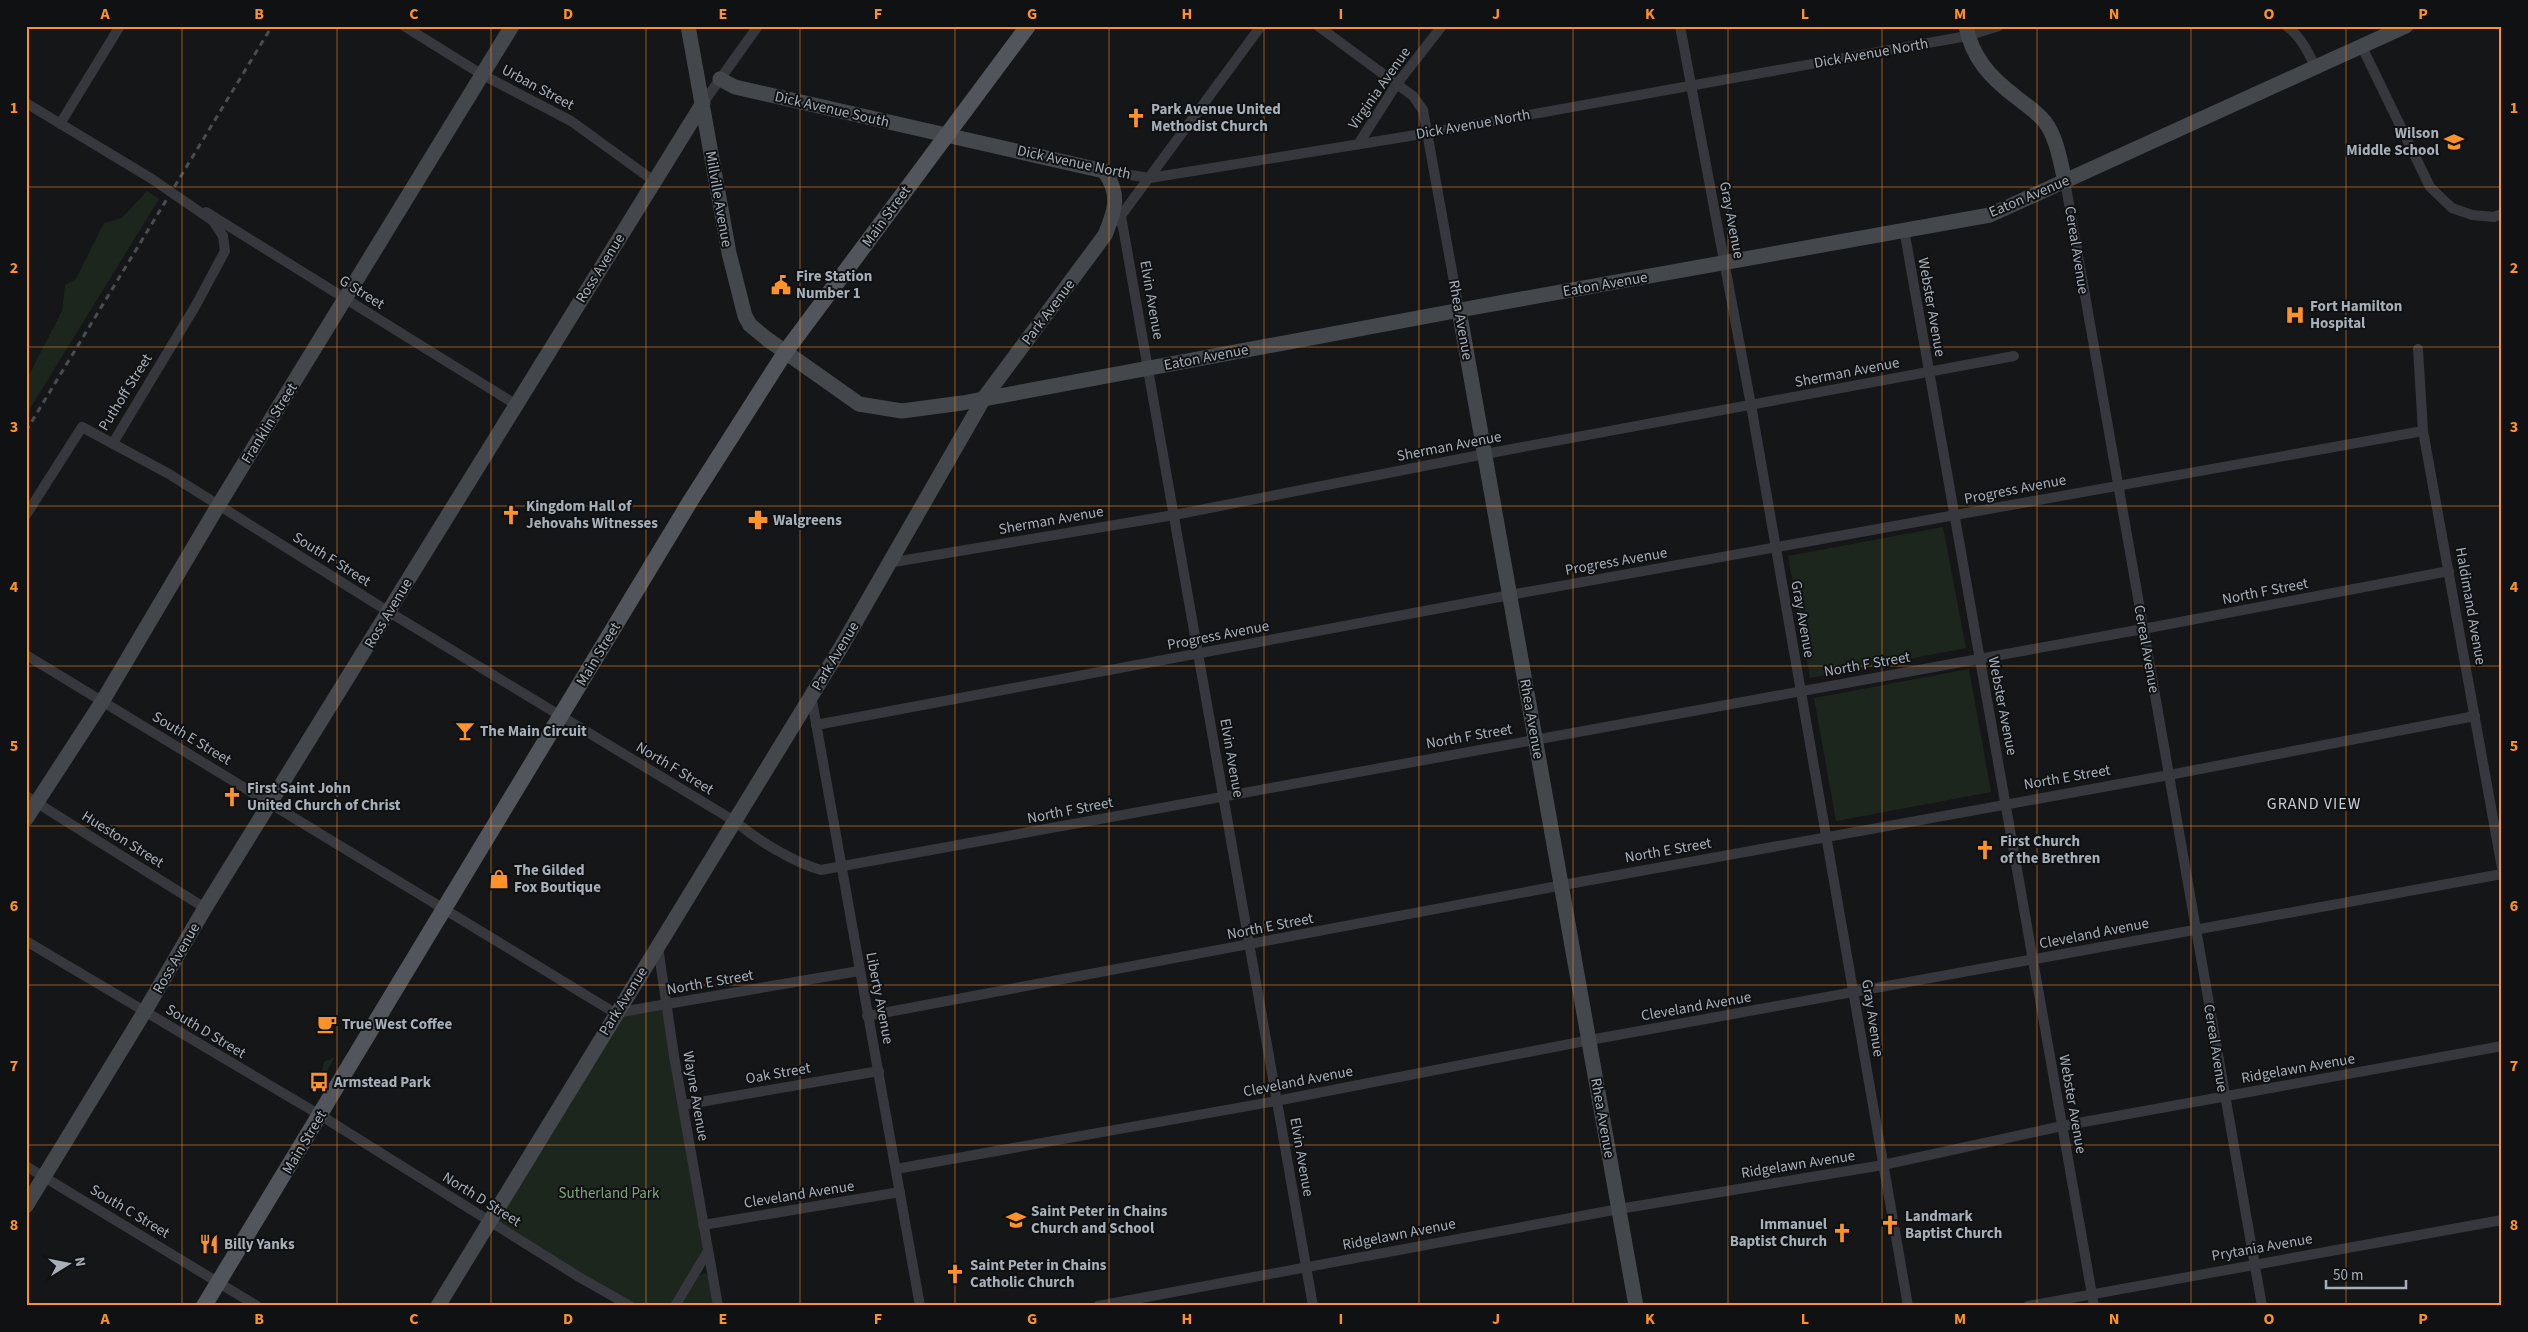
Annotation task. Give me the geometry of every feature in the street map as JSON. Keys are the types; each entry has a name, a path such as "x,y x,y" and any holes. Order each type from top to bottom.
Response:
{"main road":[{"name":"Franklin Street","path":"26,819 31,799 102,702 218,506 512,26"},
{"name":"Millville Avenue","path":"688,26 729,253 742,308 750,325 786,351"},
{"name":"Main Street","path":"204,1306 691,500 786,351 1028,26"},
{"name":"Eaton Avenue","path":"786,351 859,404 902,411 918,411 1459,310 1990,215 2406,26"},
{"name":"Cereal Avenue","path":"1966,31 1976,57 1988,75 2035,110 2046,124 2054,138 2066,181"},
{"name":"Dick Avenue South","path":"720,79 735,87 946,135"},
{"name":"Ross Avenue","path":"26,1206 145,1012 205,908 389,612 515,404 703,103"},
{"name":"Dick Avenue North","path":"946,135 1104,171"},
{"path":"1104,171 1113,183 1115,200 1114,214 1105,235"},
{"name":"Park Avenue","path":"438,1306 615,1013 736,822 984,398 1105,235"},
{"name":"Rhea Avenue","path":"1459,310 1563,885 1636,1306"}],"street":[{"path":"26,104 60,124 120,26"},
{"name":"Urban Street","path":"404,26 481,74 571,121 654,181"},
{"name":"Ross Avenue","path":"703,103 758,26"},
{"name":"Park Avenue","path":"1105,235 1150,178 1261,26"},
{"name":"Rhea Avenue","path":"1318,26 1413,96 1423,110 1459,310"},
{"name":"Virginia Avenue","path":"1359,144 1396,85 1442,26"},
{"name":"Gray Avenue","path":"1680,26 1751,405 1908,1306"},
{"name":"Dick Avenue North","path":"1104,171 1150,178 1428,133 1999,26"},
{"path":"2286,26 2296,36 2315,67"},
{"path":"2362,47 2430,187 2452,208 2472,216 2494,217 2502,214"},
{"name":"Puthoff Street","path":"26,515 82,426 113,443 196,305 225,251 223,236 213,222 152,180 60,124"},
{"name":"Cereal Avenue","path":"2066,181 2262,1306"},
{"name":"G Street","path":"193,204 515,404"},
{"name":"Elvin Avenue","path":"1121,216 1313,1306"},
{"name":"Webster Avenue","path":"1904,229 2094,1306"},
{"name":"Haldimand Avenue","path":"2418,349 2423,431 2502,868"},
{"name":"Sherman Avenue","path":"888,563 1174,514 2014,356"},
{"name":"Progress Avenue","path":"816,725 1198,655 1510,595 2423,431"},
{"name":"South F Street","path":"113,443 169,474 389,612 561,716"},
{"name":"North F Street","path":"561,716 808,867 821,870 842,868 1223,796 2143,629 2449,571"},
{"name":"South E Street","path":"26,655 444,909"},
{"name":"Liberty Avenue","path":"811,695 920,1306"},
{"name":"North E Street","path":"868,1016 1563,885 2006,803 2169,775 2475,716"},
{"name":"Hueston Street","path":"31,799 205,908"},
{"name":"Cleveland Avenue","path":"896,1169 1276,1101 1590,1040 2502,874"},
{"path":"444,909 615,1013"},
{"name":"South D Street","path":"26,941 320,1116"},
{"name":"Wayne Avenue","path":"658,945 666,1005 718,1306"},
{"name":"North E Street","path":"615,1013 859,971"},
{"name":"Ridgelawn Avenue","path":"1098,1306 1619,1209 1883,1165 2062,1126 2502,1046"},
{"name":"Oak Street","path":"683,1105 878,1071"},
{"name":"North D Street","path":"320,1116 579,1277 630,1306"},
{"name":"South C Street","path":"26,1166 257,1306"},
{"name":"Cleveland Avenue","path":"703,1225 900,1192"},
{"name":"Prytania Avenue","path":"2028,1306 2091,1293 2502,1220"},
{"path":"675,1306 708,1251"}],"green space":[{"path":"147,191 159,199 26,415 26,381 62,311 65,285 76,279 104,223 122,218"},
{"path":"1943,527 1966,648 1810,678 1788,556"},
{"path":"1969,669 1991,792 1836,821 1814,698"},
{"name":"Sutherland Park","path":"666,1005 708,1251 675,1306 630,1306 491,1221 615,1013"},
{"path":"335,1057 324,1076 322,1070 324,1062"},
{"path":"705,1273 709,1277 714,1306 680,1306 700,1275"}],"railway":[{"path":"26,431 272,26"}],"place":[{"name":"Park Avenue United Methodist Church","path":"1136,118"},
{"name":"Wilson Middle School","path":"2454,142"},
{"name":"Fire Station Number 1","path":"781,285"},
{"name":"Fort Hamilton Hospital","path":"2295,315"},
{"name":"Kingdom Hall of Jehovahs Witnesses","path":"511,515"},
{"name":"Walgreens","path":"758,520"},
{"name":"The Main Circuit","path":"465,731"},
{"name":"First Saint John United Church of Christ","path":"232,797"},
{"name":"First Church of the Brethren","path":"1985,850"},
{"name":"The Gilded Fox Boutique","path":"499,879"},
{"name":"True West Coffee","path":"327,1024"},
{"name":"Armstead Park","path":"319,1082"},
{"name":"Saint Peter in Chains Church and School","path":"1016,1220"},
{"name":"Landmark Baptist Church","path":"1890,1225"},
{"name":"Immanuel Baptist Church","path":"1842,1233"},
{"name":"Billy Yanks","path":"209,1244"},
{"name":"Saint Peter in Chains Catholic Church","path":"955,1274"}],"district":[{"name":"GRAND VIEW","path":"2314,803"}]}
